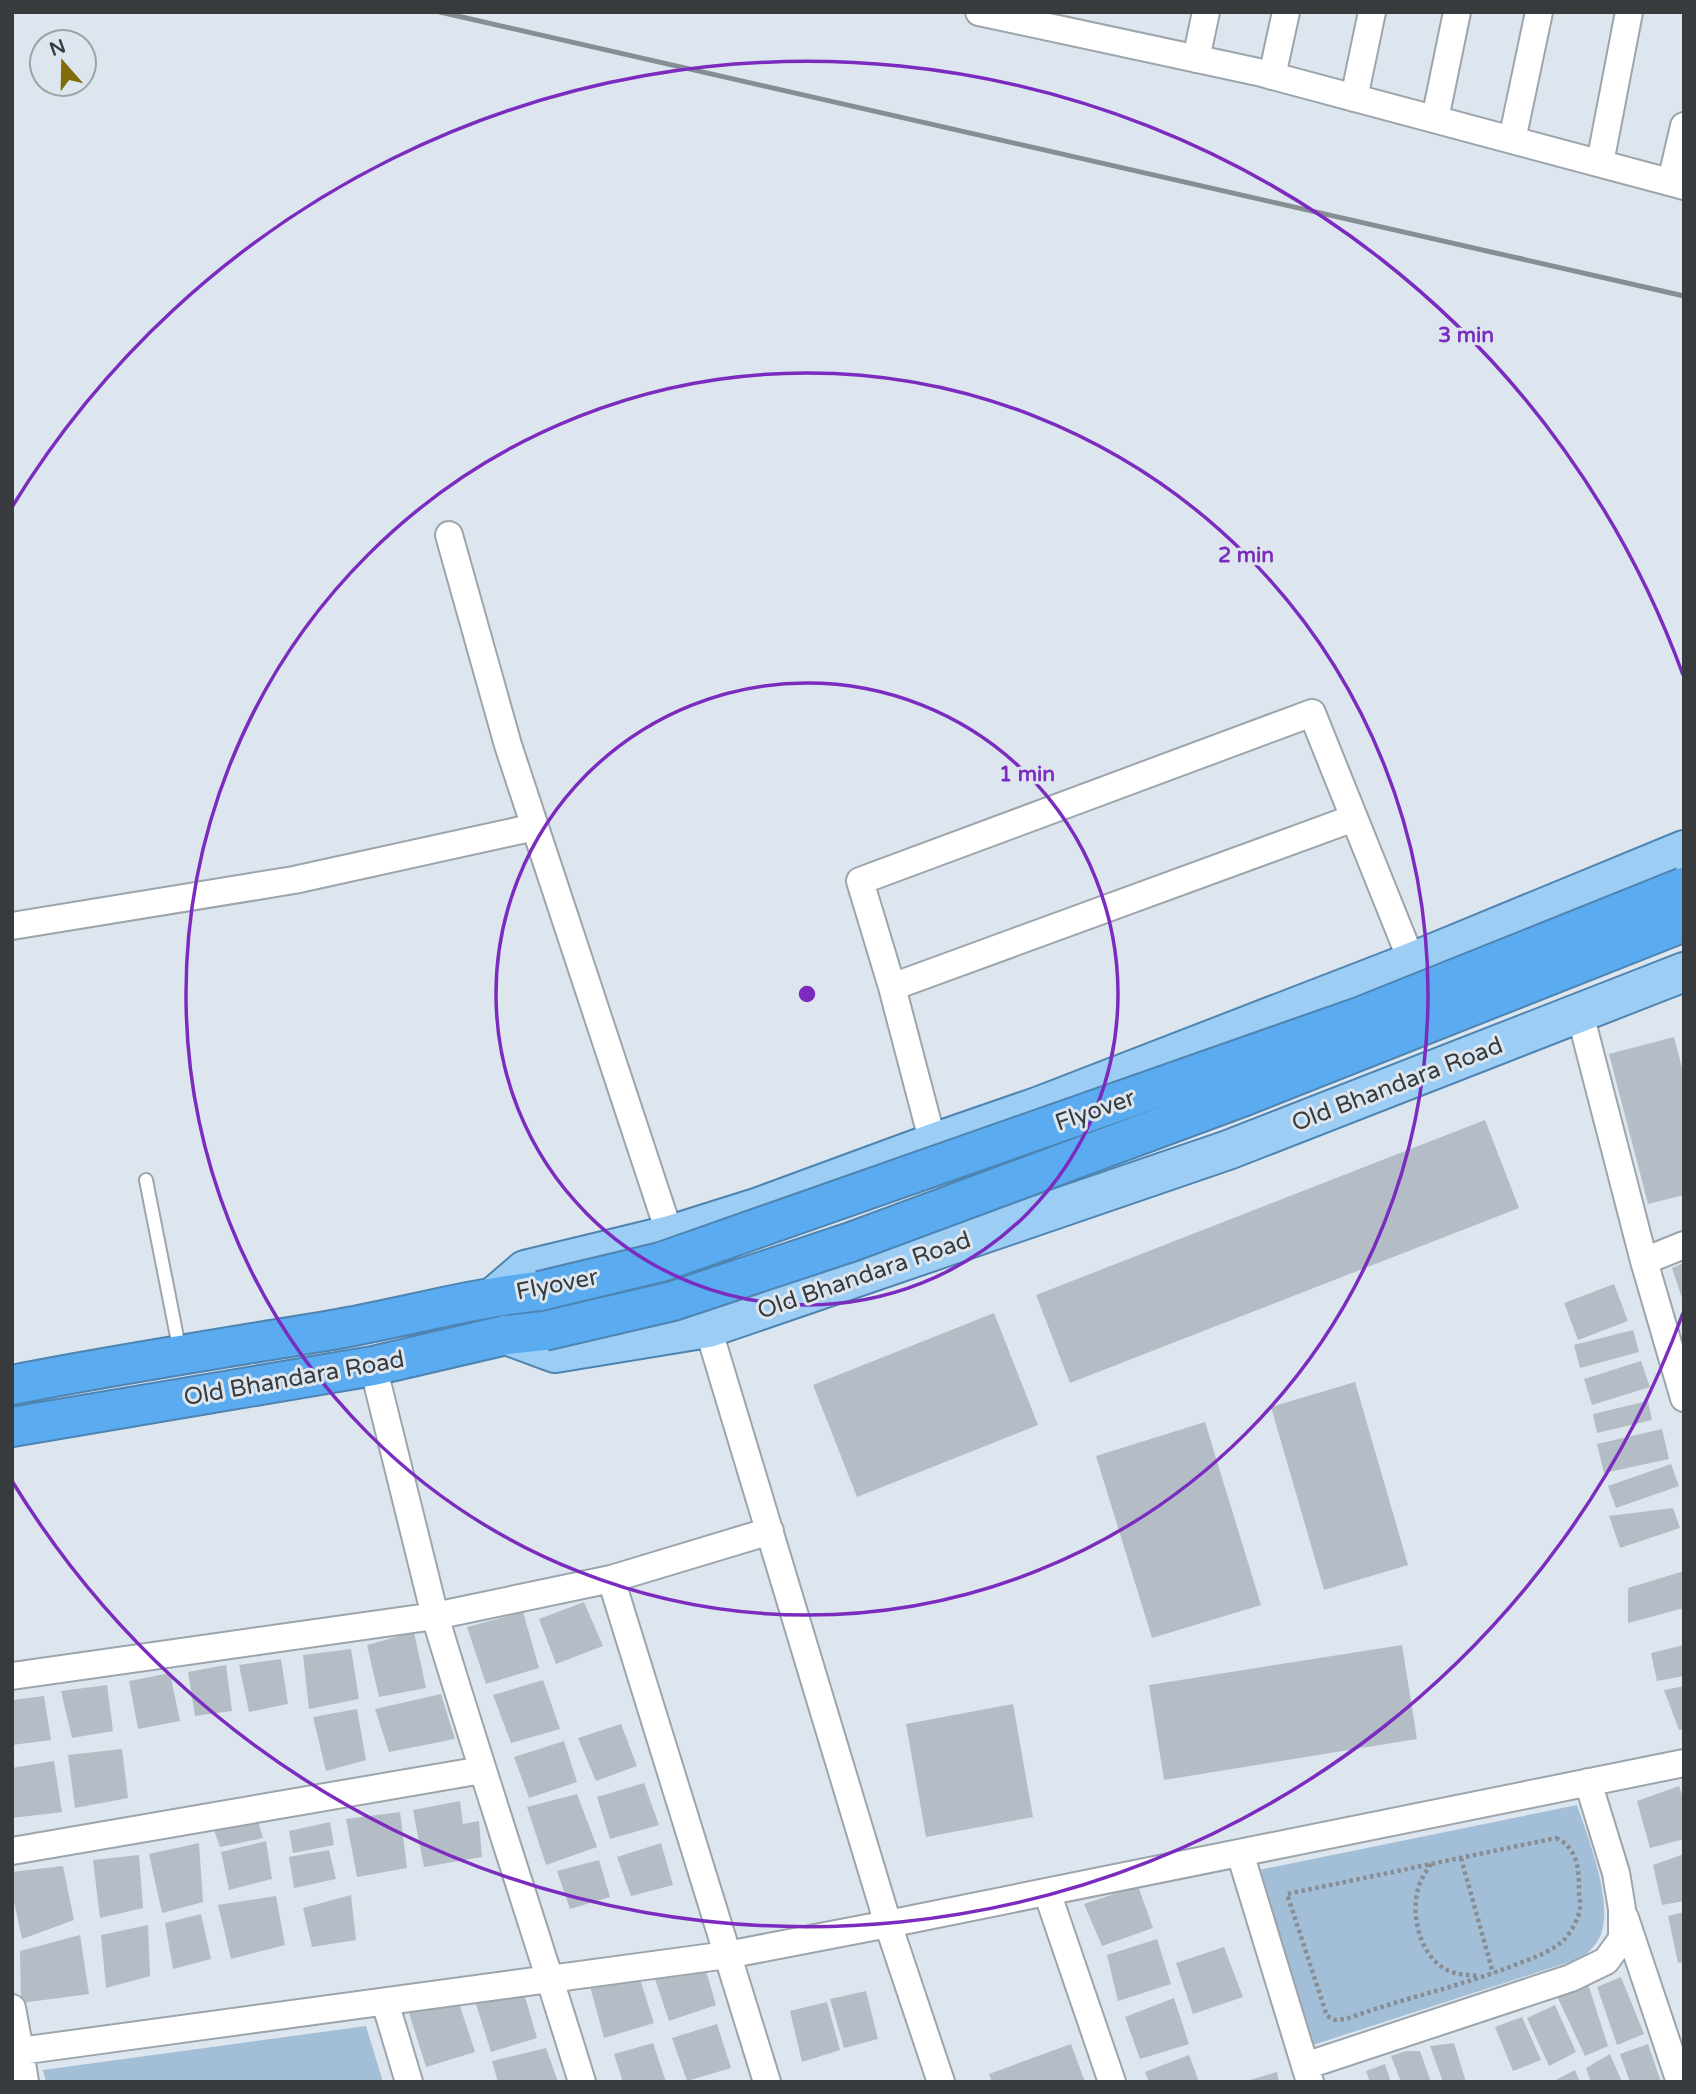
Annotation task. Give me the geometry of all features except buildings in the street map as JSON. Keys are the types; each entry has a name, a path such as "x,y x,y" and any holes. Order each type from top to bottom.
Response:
{"highway":[{"name":"Flyover","path":"12,1385 335,1329 496,1295 540,1291 661,1262 1363,1016 1684,887"},
{"name":"Flyover","path":"506,1335 544,1331 673,1301 850,1242 1242,1097 1684,922"},
{"name":"Old Bhandara Road","path":"12,1427 373,1366 506,1335"}],"main road":[{"path":"496,1295 525,1270 670,1235 759,1208 1037,1107 1412,962 1684,850"},
{"name":"Old Bhandara Road","path":"506,1335 555,1353 708,1328 1228,1150 1684,972"}],"street":[{"path":"979,12 1038,18 1272,76 1677,184 1684,127"},
{"path":"1196,59 1206,12"},
{"path":"1272,76 1286,12"},
{"path":"1354,98 1372,12"},
{"path":"1435,119 1457,12"},
{"path":"1512,140 1539,12"},
{"path":"1600,163 1629,12"},
{"path":"449,535 508,745 670,1235 708,1328 888,1924 941,2082"},
{"path":"933,1143 892,987 860,881 1312,713 1412,962"},
{"path":"892,987 1354,818"},
{"path":"12,926 294,880 535,828"},
{"path":"1580,1014 1644,1261 1684,1398"},
{"path":"1644,1261 1684,1245"},
{"path":"373,1366 435,1616 582,2082"},
{"path":"12,1676 435,1616 611,1579 770,1531"},
{"path":"611,1579 767,2082"},
{"path":"20,2051 727,1955 1684,1763"},
{"path":"12,1851 482,1770"},
{"path":"1588,1782 1616,1873 1622,1909 1680,2082"},
{"path":"1240,1853 1307,2074 1571,1978 1606,1961 1622,1939 1622,1909"},
{"path":"1047,1892 1112,2082"},
{"path":"385,2001 409,2082"},
{"path":"12,2008 25,2082"}],"lane":[{"path":"146,1180 180,1354"}],"path":[{"path":"1556,1838 1567,1843 1571,1849 1580,1876 1580,1909 1575,1924 1564,1940 1544,1954 1493,1973 1346,2019 1335,2020 1327,2016 1287,1894 1432,1864 1556,1838"},
{"path":"1461,1858 1493,1973"},
{"path":"1432,1864 1421,1879 1416,1897 1418,1930 1424,1947 1438,1964 1453,1973 1482,1976"}],"shaded area":[{"path":"1577,1805 1599,1874 1604,1912 1603,1929 1597,1942 1582,1958 1313,2045 1259,1870"},
{"path":"366,2026 383,2082 46,2082 43,2070"}],"railway":[{"path":"440,12 1684,296"}]}
